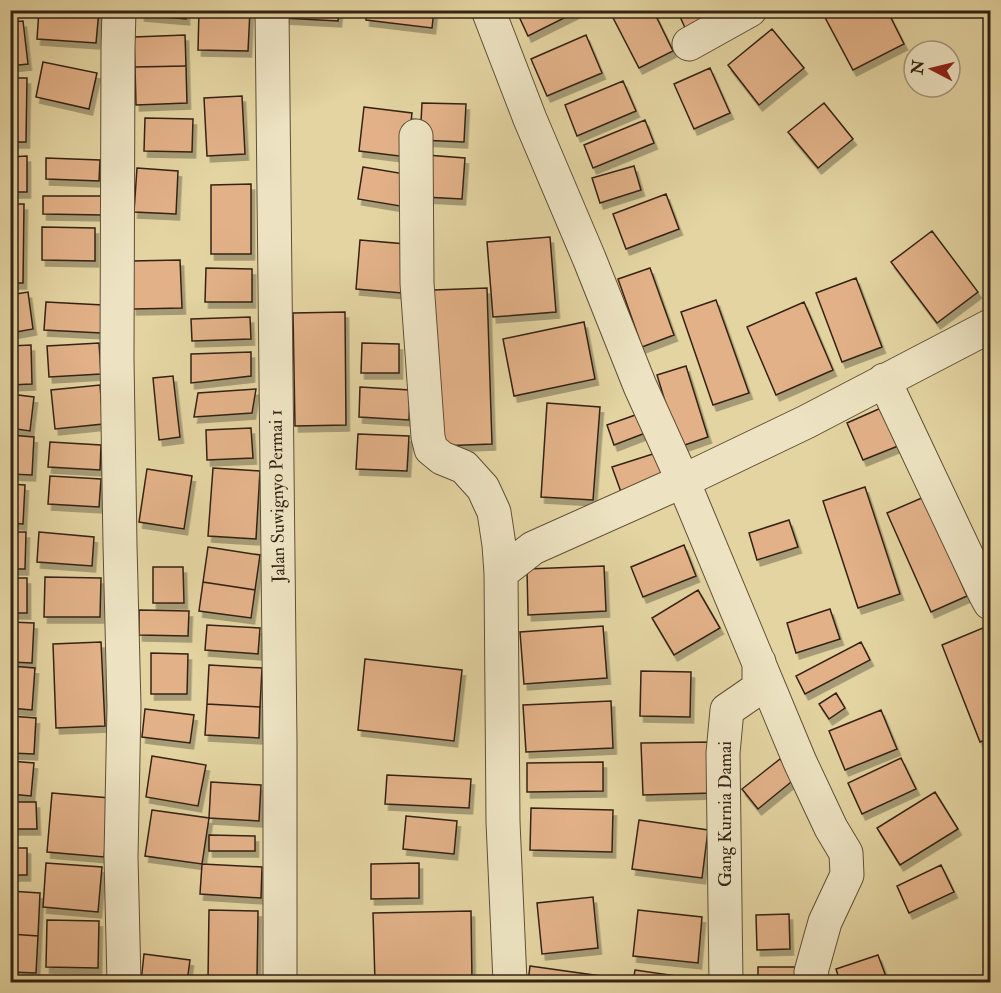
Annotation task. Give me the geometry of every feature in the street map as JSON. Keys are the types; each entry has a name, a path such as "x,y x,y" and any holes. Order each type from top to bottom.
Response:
{"street":[{"path":"119,10 117,359 124,705 121,857 124,982"},
{"name":"Jalan Suwignyo Permai 1","path":"272,10 280,742 280,982"},
{"path":"488,10 530,119 640,386 683,481 800,762 831,828 846,853 847,875 825,922 811,972 813,982"},
{"path":"689,44 750,10"},
{"path":"416,136 417,283 428,437 431,449 442,458 464,467 483,488 494,512 499,545 503,822 510,982"},
{"path":"501,573 533,548 683,481 806,422 990,326"},
{"path":"884,380 990,603"},
{"name":"Gang Kurnia Damai","path":"726,982 723,753 727,710 759,688 759,662"}],"building":[{"path":"39,10 99,10 96,43 37,39"},
{"path":"141,10 186,10 186,19 141,15"},
{"path":"199,10 250,10 248,51 198,50"},
{"path":"283,10 339,10 338,21 283,18"},
{"path":"367,10 434,10 432,28 366,20"},
{"path":"516,10 580,10 528,36"},
{"path":"609,10 653,10 673,51 639,68"},
{"path":"677,10 717,10 686,30"},
{"path":"821,10 887,10 902,40 902,45 853,70"},
{"path":"23,21 28,64 10,66 10,22"},
{"path":"772,29 804,68 759,105 728,65"},
{"path":"185,35 186,66 135,67 134,37"},
{"path":"586,35 602,73 547,96 531,59"},
{"path":"43,62 97,73 89,109 36,97"},
{"path":"186,66 187,103 136,105 135,67"},
{"path":"710,68 730,113 694,129 674,84"},
{"path":"10,78 27,78 26,142 10,142"},
{"path":"623,81 636,111 577,136 565,105"},
{"path":"242,96 245,154 207,156 204,98"},
{"path":"422,103 466,104 464,142 420,140"},
{"path":"824,103 853,139 818,168 788,132"},
{"path":"364,107 412,113 407,157 359,151"},
{"path":"145,118 193,119 192,152 144,151"},
{"path":"645,120 654,143 593,168 584,145"},
{"path":"426,155 465,158 462,199 424,197"},
{"path":"27,156 27,192 10,192 10,157"},
{"path":"46,158 100,160 99,181 46,179"},
{"path":"634,166 641,190 600,203 592,178"},
{"path":"363,167 411,175 406,207 358,199"},
{"path":"137,168 178,171 176,214 134,212"},
{"path":"251,184 251,254 211,254 211,185"},
{"path":"666,194 679,229 626,249 613,214"},
{"path":"43,196 103,196 103,215 43,214"},
{"path":"10,204 24,204 23,283 10,283"},
{"path":"42,227 95,228 95,261 42,260"},
{"path":"932,231 978,292 937,323 891,262"},
{"path":"550,237 556,312 493,317 487,242"},
{"path":"360,240 406,244 402,293 356,289"},
{"path":"180,260 182,308 133,309 131,261"},
{"path":"206,268 252,269 252,302 205,302"},
{"path":"650,268 674,335 642,347 618,279"},
{"path":"856,278 882,347 842,362 816,293"},
{"path":"487,288 492,444 439,446 434,290"},
{"path":"28,292 33,329 10,333 10,295"},
{"path":"716,300 749,393 713,405 681,312"},
{"path":"46,302 103,305 101,333 44,330"},
{"path":"804,302 833,370 776,395 747,327"},
{"path":"345,312 346,425 295,426 293,313"},
{"path":"250,317 251,339 192,341 191,319"},
{"path":"584,322 595,379 514,396 503,339"},
{"path":"99,343 101,374 49,377 47,346"},
{"path":"362,343 399,344 399,373 361,373"},
{"path":"31,345 32,384 10,385 10,346"},
{"path":"251,352 251,376 191,383 191,354"},
{"path":"686,366 708,437 679,447 657,375"},
{"path":"173,376 180,437 159,440 153,378"},
{"path":"100,385 103,424 55,429 51,390"},
{"path":"360,387 410,390 409,420 359,417"},
{"path":"256,389 252,413 194,417 198,393"},
{"path":"10,394 34,397 30,431 10,428"},
{"path":"547,403 600,407 593,500 541,497"},
{"path":"881,408 898,446 863,460 847,423"},
{"path":"641,413 648,432 614,445 607,425"},
{"path":"251,428 253,458 207,460 206,430"},
{"path":"358,434 409,436 407,471 356,469"},
{"path":"10,435 34,437 32,475 10,474"},
{"path":"50,442 101,445 100,470 48,467"},
{"path":"656,453 664,479 621,492 612,467"},
{"path":"213,468 260,471 256,539 208,536"},
{"path":"147,469 192,476 184,529 139,522"},
{"path":"50,476 101,479 99,507 48,504"},
{"path":"10,484 25,485 23,524 10,523"},
{"path":"865,487 900,594 858,608 823,501"},
{"path":"924,497 967,596 931,612 887,513"},
{"path":"789,520 798,547 757,560 749,533"},
{"path":"10,532 26,532 25,569 10,569"},
{"path":"39,532 94,537 92,566 37,562"},
{"path":"684,545 696,576 643,597 631,567"},
{"path":"208,547 260,555 255,590 203,582"},
{"path":"604,566 606,611 528,615 527,569"},
{"path":"153,567 183,567 184,603 153,603"},
{"path":"45,577 101,578 100,617 44,617"},
{"path":"10,578 27,578 27,613 10,613"},
{"path":"203,582 255,590 251,618 199,611"},
{"path":"698,590 720,628 674,655 652,618"},
{"path":"830,609 840,639 796,653 787,623"},
{"path":"139,610 189,611 188,636 139,635"},
{"path":"10,622 34,623 32,663 10,662"},
{"path":"207,625 260,628 258,654 205,650"},
{"path":"990,625 990,738 980,742 942,645"},
{"path":"603,626 607,678 524,684 520,632"},
{"path":"101,642 105,726 56,728 53,644"},
{"path":"861,642 870,660 805,694 796,676"},
{"path":"151,653 188,654 187,694 151,694"},
{"path":"365,659 462,670 454,741 358,730"},
{"path":"209,665 262,668 260,707 207,704"},
{"path":"10,666 35,668 32,710 10,708"},
{"path":"641,671 691,672 690,717 640,716"},
{"path":"836,693 845,708 829,719 819,704"},
{"path":"611,701 613,748 526,752 523,705"},
{"path":"207,704 260,707 259,738 205,735"},
{"path":"145,709 194,715 190,743 142,737"},
{"path":"881,710 897,749 845,770 829,731"},
{"path":"10,716 36,718 34,754 10,753"},
{"path":"711,742 712,793 643,795 641,743"},
{"path":"152,756 206,765 198,806 146,797"},
{"path":"901,758 916,789 862,814 848,783"},
{"path":"780,759 796,778 758,809 742,789"},
{"path":"10,761 34,763 31,796 10,794"},
{"path":"603,762 603,791 527,792 527,763"},
{"path":"387,775 471,779 469,808 385,804"},
{"path":"211,782 261,785 259,821 209,818"},
{"path":"935,792 958,829 900,865 877,828"},
{"path":"52,793 110,798 104,857 47,852"},
{"path":"10,802 36,802 37,829 10,829"},
{"path":"531,808 613,810 612,852 530,850"},
{"path":"152,810 209,818 202,864 145,856"},
{"path":"406,816 457,821 454,854 403,849"},
{"path":"639,820 708,830 702,878 632,869"},
{"path":"209,835 255,836 255,851 209,851"},
{"path":"10,848 27,848 27,875 10,875"},
{"path":"46,863 102,867 98,912 43,907"},
{"path":"419,863 419,898 371,899 371,864"},
{"path":"202,864 262,867 261,898 200,894"},
{"path":"941,865 954,892 909,913 897,886"},
{"path":"10,891 40,893 38,936 10,934"},
{"path":"593,897 598,948 542,954 537,903"},
{"path":"209,910 258,911 257,979 208,979"},
{"path":"638,910 702,917 698,963 633,956"},
{"path":"471,911 472,982 375,982 373,913"},
{"path":"789,914 790,949 757,950 756,915"},
{"path":"47,920 99,921 98,968 46,967"},
{"path":"10,934 38,936 36,973 10,972"},
{"path":"144,954 190,960 187,982 141,982"},
{"path":"878,955 888,982 840,982 836,969"},
{"path":"530,966 601,976 600,982 528,982"},
{"path":"758,967 795,967 796,982 758,982"},
{"path":"635,970 711,981 633,982"},
{"path":"990,973 990,982 969,982"}]}
